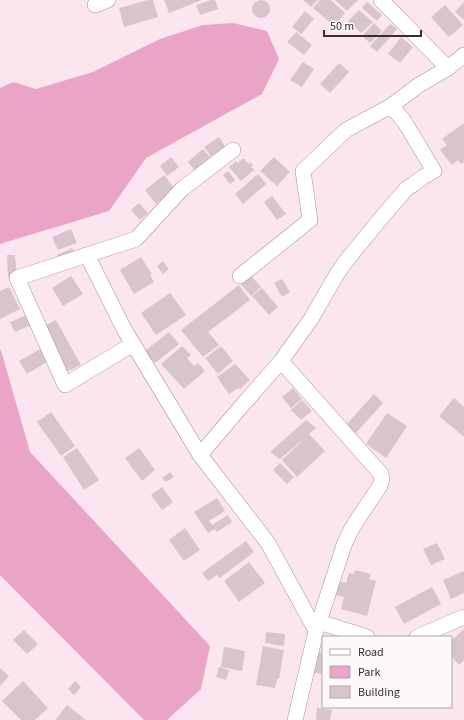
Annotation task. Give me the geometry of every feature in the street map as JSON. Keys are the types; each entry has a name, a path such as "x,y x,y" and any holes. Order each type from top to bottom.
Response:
{"street":[{"path":"381,0 448,68"},
{"path":"240,276 310,220 303,172 346,130 391,106 419,85 448,68 464,56"},
{"path":"200,455 281,361 311,319 336,274 346,261 407,188 423,177 434,172 404,121 391,106"},
{"path":"133,344 65,385 17,278 136,239 182,189 233,150"},
{"path":"87,255 124,329 200,455 268,543 318,627 362,636"},
{"path":"281,361 381,474 382,479 380,486 350,530 344,544 318,627 295,720"},
{"path":"419,636 464,617"}],"green space":[{"path":"233,23 267,31 279,59 262,94 146,158 109,211 0,244 0,88 13,82 36,89 93,72 160,39 203,25"},
{"path":"0,349 30,452 210,646 201,689 167,720 144,720 0,575"}],"building":[{"path":"153,0 158,17 124,27 119,8"},
{"path":"164,0 202,0 169,13"},
{"path":"215,0 218,9 200,15 196,5"},
{"path":"261,0 267,3 270,9 267,15 261,18 255,15 252,9 255,3"},
{"path":"303,0 318,0 311,7"},
{"path":"320,0 331,0 345,13 334,26 313,8"},
{"path":"335,0 358,0 347,11"},
{"path":"367,2 382,15 377,21 362,8"},
{"path":"464,2 464,20 455,12"},
{"path":"445,5 463,25 449,37 431,17"},
{"path":"359,10 373,22 361,33 348,21"},
{"path":"305,11 314,19 301,34 292,27"},
{"path":"374,23 382,31 370,43 362,36"},
{"path":"390,24 397,29 377,52 370,46"},
{"path":"296,32 312,45 304,55 287,42"},
{"path":"401,37 413,47 400,63 388,54"},
{"path":"303,62 314,69 302,87 290,80"},
{"path":"339,63 349,72 330,93 320,84"},
{"path":"464,123 464,162 461,164 458,160 452,165 440,150 447,145 442,139"},
{"path":"219,137 227,149 213,159 204,147"},
{"path":"203,149 213,160 197,173 188,162"},
{"path":"171,157 179,167 167,176 160,166"},
{"path":"274,157 290,172 277,186 260,171"},
{"path":"243,158 249,164 250,162 253,165 251,167 254,170 241,181 229,167 236,161 238,163"},
{"path":"228,171 235,180 230,184 223,175"},
{"path":"258,174 266,184 243,204 235,194"},
{"path":"164,175 175,189 156,204 145,190"},
{"path":"272,196 286,214 277,220 264,202"},
{"path":"139,203 148,213 140,220 131,210"},
{"path":"71,229 77,243 58,250 52,237"},
{"path":"72,248 75,254 60,261 57,255"},
{"path":"7,255 15,255 17,277 8,278"},
{"path":"141,257 152,274 150,275 154,282 134,294 120,270"},
{"path":"163,261 169,269 163,274 157,266"},
{"path":"250,275 261,287 251,296 241,284"},
{"path":"71,276 83,294 63,306 52,288"},
{"path":"282,279 290,292 282,297 274,283"},
{"path":"239,285 250,300 208,332 219,345 203,357 181,330"},
{"path":"9,287 20,309 0,319 0,291"},
{"path":"262,288 278,307 269,315 252,296"},
{"path":"170,293 186,315 156,335 141,313"},
{"path":"27,315 31,325 15,332 10,322"},
{"path":"56,320 81,365 66,372 41,328"},
{"path":"169,332 179,344 155,363 145,351"},
{"path":"182,346 191,355 187,358 194,366 198,363 205,371 184,389 161,364"},
{"path":"221,346 233,361 218,374 205,358"},
{"path":"42,348 50,360 27,374 19,361"},
{"path":"235,364 250,380 240,389 238,388 229,394 217,377"},
{"path":"293,388 302,399 291,408 282,397"},
{"path":"374,394 383,403 355,434 346,425"},
{"path":"454,398 464,407 464,437 439,416"},
{"path":"302,400 312,411 301,420 291,410"},
{"path":"51,412 75,446 61,456 37,422"},
{"path":"387,413 407,426 386,458 366,444"},
{"path":"306,420 316,428 309,434 325,451 297,477 282,460 305,438 280,459 270,452"},
{"path":"77,448 99,480 84,490 63,457"},
{"path":"139,448 155,470 142,481 125,458"},
{"path":"280,463 294,477 287,484 273,470"},
{"path":"170,472 174,477 166,482 162,478"},
{"path":"162,487 173,502 162,510 151,495"},
{"path":"217,498 225,511 209,521 212,525 228,515 232,522 217,532 215,529 208,533 194,512"},
{"path":"185,528 200,550 184,561 169,540"},
{"path":"246,541 254,552 220,578 217,575 208,581 202,573"},
{"path":"437,543 445,559 431,565 423,549"},
{"path":"249,562 265,583 239,602 224,581"},
{"path":"355,570 371,574 369,579 376,581 367,616 341,609 344,597 336,595 340,582 346,583 349,573 354,574"},
{"path":"464,571 464,593 451,599 443,580"},
{"path":"432,587 441,604 404,624 395,607"},
{"path":"464,629 464,660 459,665 452,657 452,640"},
{"path":"24,630 38,644 27,654 13,640"},
{"path":"266,632 285,634 284,646 265,643"},
{"path":"263,646 284,650 279,679 277,679 275,688 256,685"},
{"path":"224,647 245,651 242,671 221,667"},
{"path":"315,652 322,653 322,674 311,672"},
{"path":"219,667 229,670 226,680 216,677"},
{"path":"0,668 9,676 0,686"},
{"path":"23,681 48,708 35,720 21,720 2,701"},
{"path":"75,681 81,687 74,695 68,689"},
{"path":"67,705 86,720 55,720"},
{"path":"317,708 332,710 330,720 316,720"}]}
